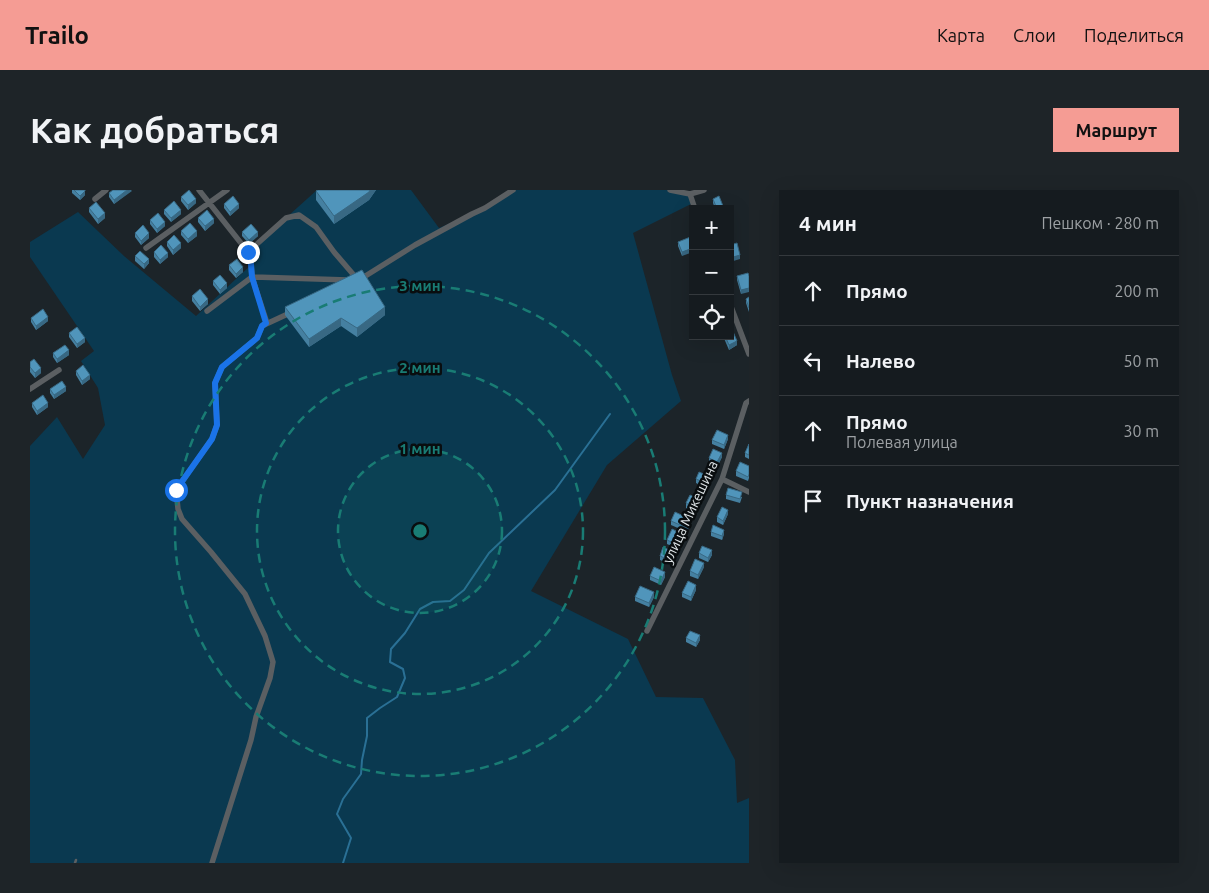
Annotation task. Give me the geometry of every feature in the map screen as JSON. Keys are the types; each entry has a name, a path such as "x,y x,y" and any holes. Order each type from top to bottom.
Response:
{"street":[{"path":"95,199 106,190"},
{"path":"198,190 248,252 252,277 266,323 262,326 257,338 222,367 215,383 217,425 212,439 176,490 178,509 182,520 245,594 265,636 273,662 270,678 256,717 251,740 212,863"},
{"path":"146,248 227,190"},
{"path":"342,288 415,245 485,208 513,190"},
{"path":"670,190 690,194 704,190"},
{"path":"690,194 694,205"},
{"path":"248,252 286,218 299,216 316,227 358,280"},
{"path":"207,310 252,277 358,280"},
{"path":"262,326 301,308"},
{"path":"734,315 749,354"},
{"path":"31,387 59,370"},
{"name":"улица Микешина","path":"647,631 722,479 746,403 749,401"},
{"path":"722,479 749,492"}],"shaded area":[{"path":"317,190 411,190 439,228 485,208 513,190 670,190 690,194 693,203 633,233 672,375 681,401 607,465 531,591 628,639 656,697 703,698 735,760 737,803 749,798 749,863 30,863 30,446 57,417 83,459 105,425 98,388 81,361 94,351 30,257 30,242 78,212 124,256 196,316 251,265 248,252"}],"building":[{"path":"74,190 85,190 85,191 80,196"},
{"path":"113,190 127,190 114,200 109,193"},
{"path":"189,190 196,199 188,205 181,197"},
{"path":"370,190 334,216 316,191"},
{"path":"233,196 239,204 230,212 224,204"},
{"path":"719,196 723,205 715,205 713,199"},
{"path":"174,201 181,210 171,218 164,210"},
{"path":"96,202 105,213 98,219 89,208"},
{"path":"207,210 214,219 205,226 198,218"},
{"path":"158,213 165,222 157,229 150,220"},
{"path":"190,223 197,231 188,239 181,231"},
{"path":"251,224 258,232 249,240 242,232"},
{"path":"143,225 149,233 141,241 135,233"},
{"path":"174,235 181,243 173,250 167,242"},
{"path":"689,238 689,249 682,252 678,242"},
{"path":"737,243 740,255 734,257 734,250 734,244"},
{"path":"161,245 168,253 160,260 154,252"},
{"path":"140,251 149,259 144,264 135,256"},
{"path":"237,259 243,267 236,274 229,265"},
{"path":"362,270 385,307 357,328 341,318 309,339 285,307"},
{"path":"748,273 749,288 741,290 737,276"},
{"path":"220,275 227,283 220,290 213,281"},
{"path":"200,289 208,299 200,307 192,296"},
{"path":"749,297 749,308 746,299"},
{"path":"43,309 48,317 36,326 31,318"},
{"path":"77,327 85,338 77,344 69,333"},
{"path":"734,334 737,341 729,345 727,340 734,340"},
{"path":"65,345 69,350 57,359 53,353"},
{"path":"34,359 41,368 35,373 30,367 30,362"},
{"path":"83,365 90,375 82,381 76,371"},
{"path":"62,381 66,387 54,395 50,389"},
{"path":"43,395 48,403 37,411 32,403"},
{"path":"717,430 728,435 724,445 712,440"},
{"path":"749,444 749,455 745,453"},
{"path":"713,449 722,453 717,462 709,458"},
{"path":"740,462 749,466 748,477 736,471"},
{"path":"699,472 711,477 708,484 696,479"},
{"path":"728,488 742,492 740,499 726,495"},
{"path":"690,495 699,499 695,508 686,503"},
{"path":"722,507 728,510 723,521 717,517"},
{"path":"675,512 690,519 687,528 671,521"},
{"path":"713,525 724,530 722,536 711,532"},
{"path":"672,529 680,533 676,544 667,540"},
{"path":"702,546 712,550 708,558 699,553"},
{"path":"663,547 673,552 669,560 660,556"},
{"path":"695,559 704,563 698,575 690,571"},
{"path":"654,567 665,572 661,581 650,576"},
{"path":"688,581 696,585 691,597 682,593"},
{"path":"640,586 654,592 649,603 635,597"},
{"path":"690,631 700,635 696,643 686,638"}],"waterway":[{"path":"343,863 351,838 337,814 343,799 361,774 367,736 367,718 397,697 405,678 403,669 390,662 391,649 405,633 420,609 433,602 450,601 464,590 489,553 555,490 610,414"}],"route":[{"path":"176,490 212,439 217,425 215,383 222,367 257,338 262,326 266,323 252,277 248,252"}]}
